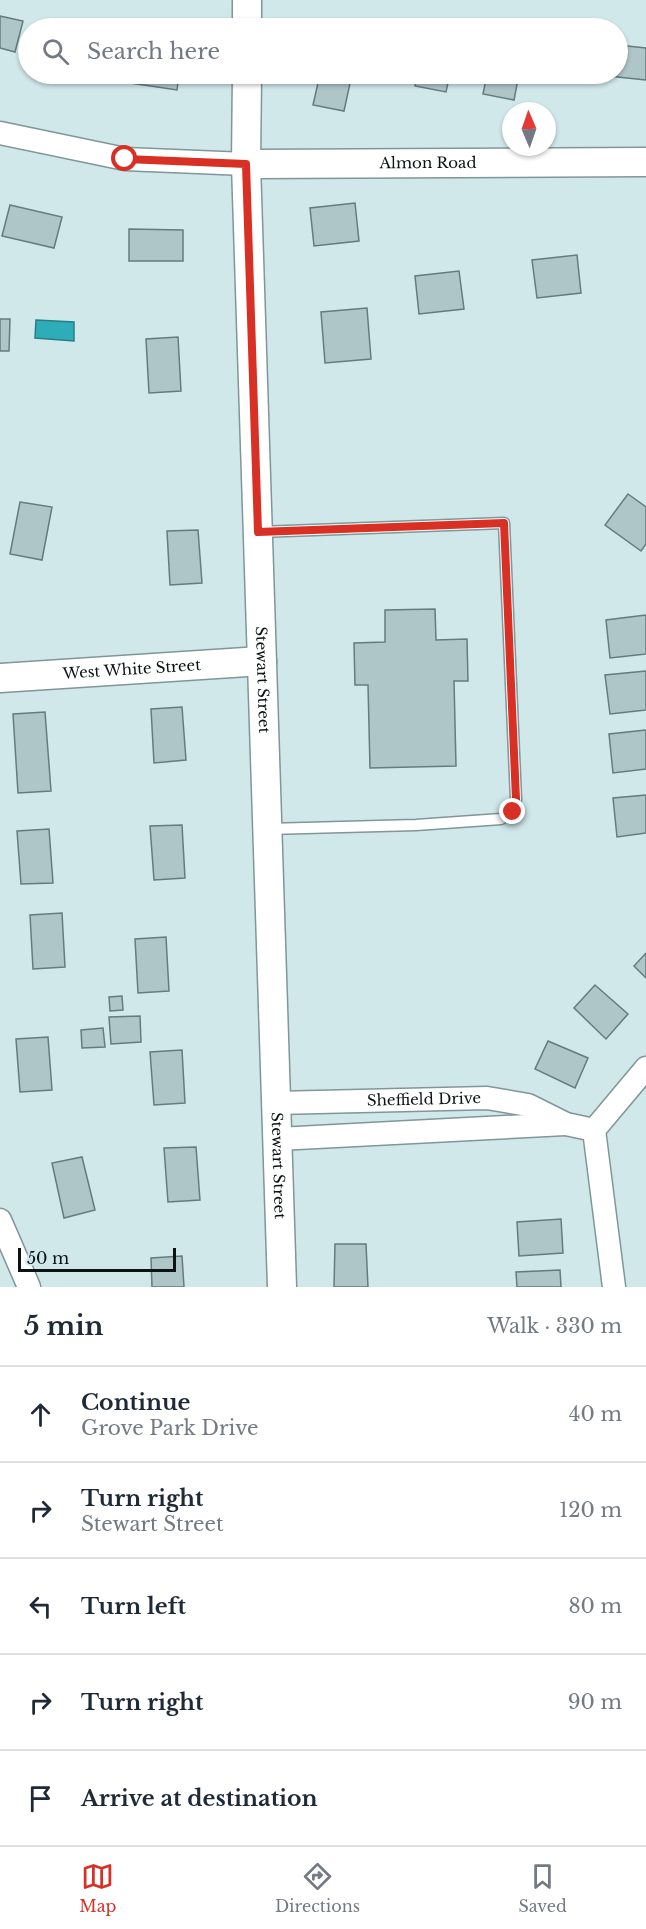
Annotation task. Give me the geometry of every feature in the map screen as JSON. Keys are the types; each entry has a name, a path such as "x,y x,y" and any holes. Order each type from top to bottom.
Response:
{"street":[{"path":"247,18 248,0"},
{"name":"Stewart Street","path":"247,84 246,164 282,1287"},
{"path":"0,133 125,159 246,164"},
{"name":"Almon Road","path":"246,164 646,162"},
{"name":"West White Street","path":"0,678 262,661"},
{"path":"614,1287 594,1130 646,1068"},
{"name":"Sheffield Drive","path":"276,1103 488,1098 528,1105 566,1124 594,1130"},
{"name":"Sheffield Drive","path":"278,1139 566,1124"},
{"path":"0,1220 29,1287"}],"lane":[{"path":"258,532 504,523 516,799 513,812 501,819 416,825 268,829"}],"water":[{"path":"36,320 74,322 74,341 35,338"}],"building":[{"path":"0,16 18,20 18,40 15,52 0,48"},
{"path":"628,46 646,48 646,80 628,78"},
{"path":"137,84 178,84 177,90"},
{"path":"318,84 350,84 344,111 313,105"},
{"path":"415,84 448,84 446,92 415,86"},
{"path":"485,84 517,84 514,100 483,94"},
{"path":"355,203 359,241 314,246 310,208"},
{"path":"10,205 62,217 54,248 2,236"},
{"path":"129,229 183,230 183,261 129,261"},
{"path":"577,255 581,293 537,298 532,260"},
{"path":"459,271 464,309 419,314 415,276"},
{"path":"367,308 371,359 325,363 321,312"},
{"path":"0,319 10,319 9,351 0,351"},
{"path":"178,337 181,391 149,393 146,339"},
{"path":"628,494 646,507 646,544 641,551 605,525"},
{"path":"20,502 52,507 42,560 10,554"},
{"path":"198,530 202,583 170,585 167,531"},
{"path":"435,609 436,640 467,639 468,681 454,681 456,766 370,768 368,685 355,685 354,643 385,642 385,610"},
{"path":"646,615 646,654 610,658 606,620"},
{"path":"646,671 646,710 610,714 605,675"},
{"path":"182,707 186,760 154,763 151,709"},
{"path":"45,712 51,791 18,793 13,714"},
{"path":"646,730 646,769 613,773 609,734"},
{"path":"646,795 646,833 617,837 613,798"},
{"path":"182,825 185,878 154,880 150,826"},
{"path":"49,829 53,883 21,884 17,831"},
{"path":"62,913 65,967 33,969 30,915"},
{"path":"166,937 169,991 138,993 135,939"},
{"path":"646,953 646,978 634,966"},
{"path":"595,985 628,1014 606,1039 574,1008"},
{"path":"122,996 123,1010 110,1011 109,997"},
{"path":"140,1016 141,1042 111,1044 109,1017"},
{"path":"103,1028 105,1047 82,1048 81,1030"},
{"path":"48,1037 52,1090 20,1092 16,1039"},
{"path":"548,1041 588,1058 575,1088 535,1069"},
{"path":"182,1050 185,1103 154,1105 150,1052"},
{"path":"196,1147 200,1200 168,1202 164,1148"},
{"path":"82,1157 95,1210 64,1218 52,1163"},
{"path":"561,1219 563,1253 519,1256 517,1222"},
{"path":"335,1244 366,1244 368,1287 334,1287"},
{"path":"182,1256 184,1287 152,1287 151,1258"},
{"path":"560,1270 561,1287 517,1287 516,1272"}],"route":[{"path":"125,159 246,164 258,532 504,523 516,799 513,812"}]}
